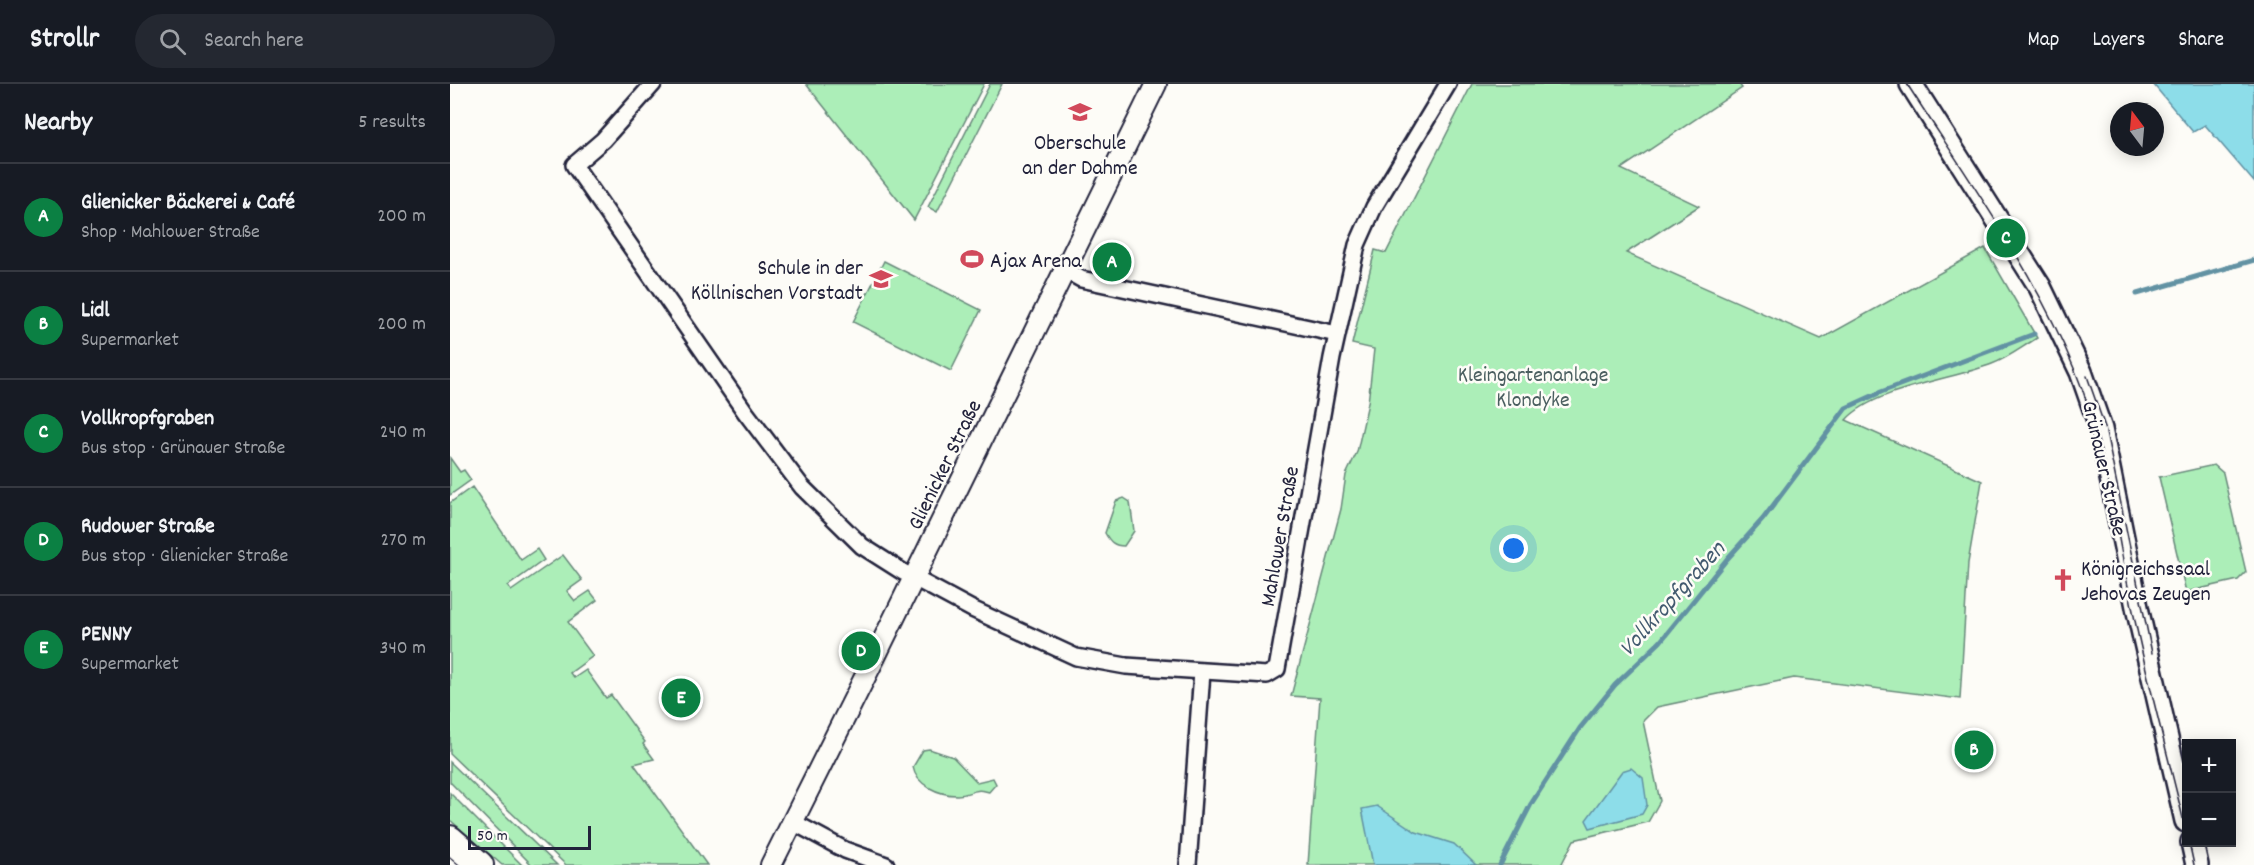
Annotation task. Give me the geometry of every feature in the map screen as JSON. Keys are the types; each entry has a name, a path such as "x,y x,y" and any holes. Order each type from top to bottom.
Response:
{"highway":[{"path":"450,839 480,865"}],"main road":[{"name":"Grünauer Straße","path":"1911,84 2040,287 2081,372 2101,429 2134,594 2182,800"},
{"path":"2193,847 2197,865"}],"street":[{"name":"Mahlower Straße","path":"653,84 603,140 574,165 749,417 802,487 862,546 913,578 1014,630 1076,657 1126,666 1267,675 1277,669 1337,334 1357,245 1364,226 1448,84"},
{"name":"Glienicker Straße","path":"771,865 1156,84"},
{"path":"1065,270 1081,279 1337,334"},
{"path":"1188,865 1202,672"},
{"path":"793,822 853,854 886,865"}],"green space":[{"path":"806,84 984,84 914,220"},
{"path":"990,84 1002,84 937,212 928,207"},
{"name":"Kleingartenanlage Klondyke","path":"1472,84 1739,84 1742,88 1621,169 1699,206 1626,253 1821,339 1985,248 2037,338 1992,364 1914,386 1875,400 1858,409 1846,420 1982,481 1968,563 1960,699 1794,678 1657,707 1643,721 1660,801 1648,822 1574,840 1561,865 1308,865 1320,698 1291,696 1341,509 1346,475 1357,452 1368,403 1374,349 1352,344 1375,250 1386,253"},
{"path":"884,261 981,310 951,371 853,322"},
{"path":"450,458 460,472 464,470 471,480 450,495"},
{"path":"2214,465 2223,473 2246,572 2238,580 2186,592 2159,477"},
{"path":"472,487 521,560 537,549 544,560 508,586 511,591 563,555 582,580 567,591 575,601 590,591 597,600 568,622 593,656 570,673 574,678 586,670 606,698 611,695 645,742 643,744 654,759 634,764 707,865 566,865 450,754 450,503"},
{"path":"1124,498 1130,502 1134,531 1124,546 1113,543 1105,533 1116,501"},
{"path":"929,749 953,757 977,782 993,778 996,784 989,792 979,790 962,795 943,793 929,788 919,779 913,767 923,750"},
{"path":"450,762 557,865 532,865 450,782"},
{"path":"450,793 522,865 502,865 450,820"}],"water":[{"path":"2153,84 2254,84 2254,182 2205,125 2193,132"},
{"path":"1631,768 1643,778 1647,805 1642,814 1590,828 1586,820 1622,771"},
{"path":"1377,806 1416,832 1454,844 1476,865 1373,865 1362,809"}],"waterway":[{"name":"Vollkropfgraben","path":"2137,294 2254,260"},
{"name":"Vollkropfgraben","path":"1500,865 1531,804 1580,728 1615,685 1660,642 1727,559 1763,519 1846,408 1881,392 2034,334"}],"tram line":[{"path":"1907,84 2020,261 2059,335 2087,402 2110,490 2139,639 2182,815"},
{"path":"2087,376 2105,427 2152,653"},
{"path":"2190,847 2194,865"}],"place":[{"name":"Oberschule an der Dahme","path":"1080,112"},
{"name":"Vollkropfgraben","path":"2006,238"},
{"name":"Ajax Arena","path":"972,259"},
{"name":"Glienicker Bäckerei & Café","path":"1112,262"},
{"name":"Schule in der Köllnischen Vorstadt","path":"881,279"},
{"name":"Königreichssaal Jehovas Zeugen","path":"2063,580"},
{"name":"Rudower Straße","path":"861,651"},
{"name":"PENNY","path":"681,698"},
{"name":"Lidl","path":"1974,750"}]}
